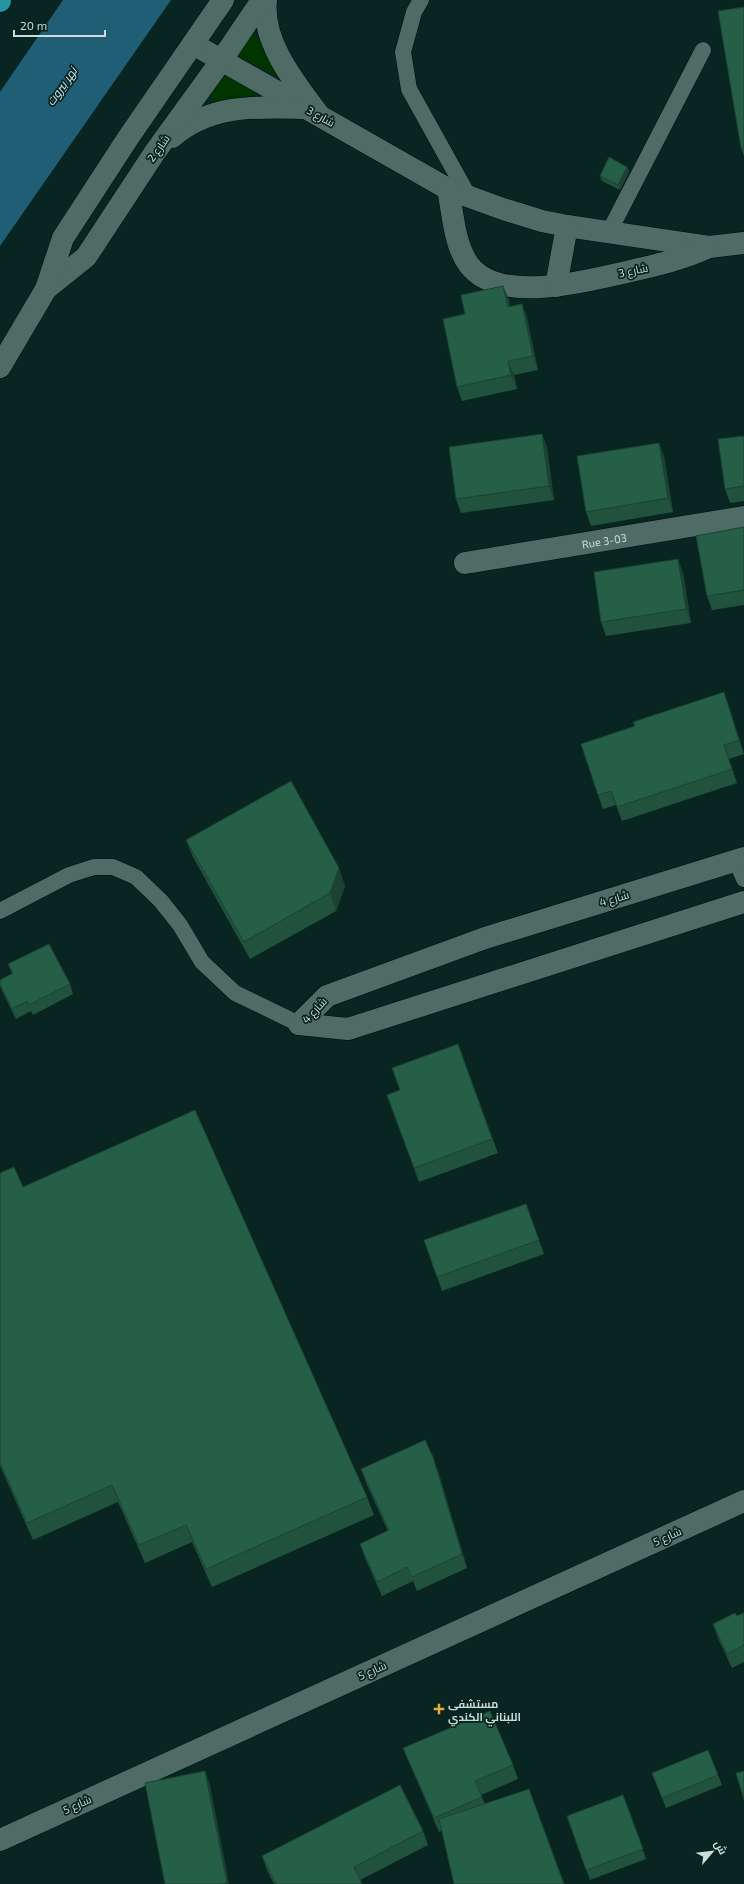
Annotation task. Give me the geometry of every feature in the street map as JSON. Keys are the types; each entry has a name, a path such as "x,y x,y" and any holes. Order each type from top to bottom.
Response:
{"street":[{"name":"شارع 2","path":"0,367 46,289 63,238 223,0"},
{"name":"شارع 2","path":"46,289 86,257 155,152 221,61 262,0"},
{"path":"266,0 270,36 290,77 313,112"},
{"name":"شارع 3","path":"193,44 448,189 469,197 542,221 568,226 709,247 744,243"},
{"path":"155,152 182,129 208,115 239,109 272,107 313,112"},
{"name":"شارع 3","path":"448,189 460,251 469,265 481,276 496,284 534,287 556,286 669,263 709,247"},
{"path":"556,286 568,226"},
{"name":"Rue 3-03","path":"465,563 744,517"},
{"name":"شارع 4","path":"299,1024 326,996 485,938 741,866"},
{"name":"شارع 4","path":"299,1024 348,1029 744,902"},
{"name":"شارع 5","path":"0,1840 744,1501"}],"lane":[{"path":"421,0 414,12 403,52 409,89 469,197"},
{"path":"609,232 704,50"},
{"path":"0,911 69,875 94,867 113,867 136,877 162,901 180,925 202,962 235,993 299,1024"}],"green space":[{"path":"253,33 263,45 279,77 242,58 235,52"},
{"path":"228,75 262,93 224,102 214,100 209,94 216,79"}],"water":[{"name":"نهر بيروت","path":"63,0 171,0 0,246 0,92"}],"building":[{"path":"744,7 744,148 741,148 718,11"},
{"path":"609,157 627,167 618,185 600,176"},
{"path":"503,286 508,307 522,304 533,356 508,361 511,375 457,387 443,319 465,314 461,295"},
{"path":"542,434 549,486 456,499 449,447"},
{"path":"744,436 744,486 725,489 718,439"},
{"path":"659,443 668,498 586,512 577,456"},
{"path":"744,527 744,590 707,596 696,536"},
{"path":"678,559 686,609 601,622 594,572"},
{"path":"724,692 739,740 724,745 732,769 617,807 611,791 598,795 581,744 635,726 633,722"},
{"path":"291,781 339,868 330,893 244,942 186,840"},
{"path":"49,944 70,984 29,1005 27,1001 12,1009 0,984 0,980 13,973 8,964"},
{"path":"458,1044 492,1139 414,1168 387,1095 400,1090 392,1068"},
{"path":"195,1110 367,1497 206,1569 186,1525 139,1545 112,1485 27,1523 0,1463 0,1173 14,1167 23,1187"},
{"path":"526,1204 539,1240 437,1277 424,1240"},
{"path":"425,1440 433,1457 462,1554 412,1577 407,1567 377,1582 360,1544 389,1530 361,1469"},
{"path":"735,1613 737,1616 744,1613 744,1645 727,1654 713,1624"},
{"path":"490,1711 513,1765 475,1781 482,1797 434,1818 403,1748"},
{"path":"708,1750 718,1775 662,1798 652,1773"},
{"path":"205,1771 227,1883 165,1884 145,1783"},
{"path":"744,1771 744,1800 736,1773"},
{"path":"400,1785 423,1831 354,1867 362,1884 276,1884 262,1856"},
{"path":"529,1789 564,1884 454,1884 439,1819"},
{"path":"623,1795 643,1849 586,1870 567,1816"}],"place":[{"name":"مستشفى اللبناني الكندي","path":"439,1709"}]}
